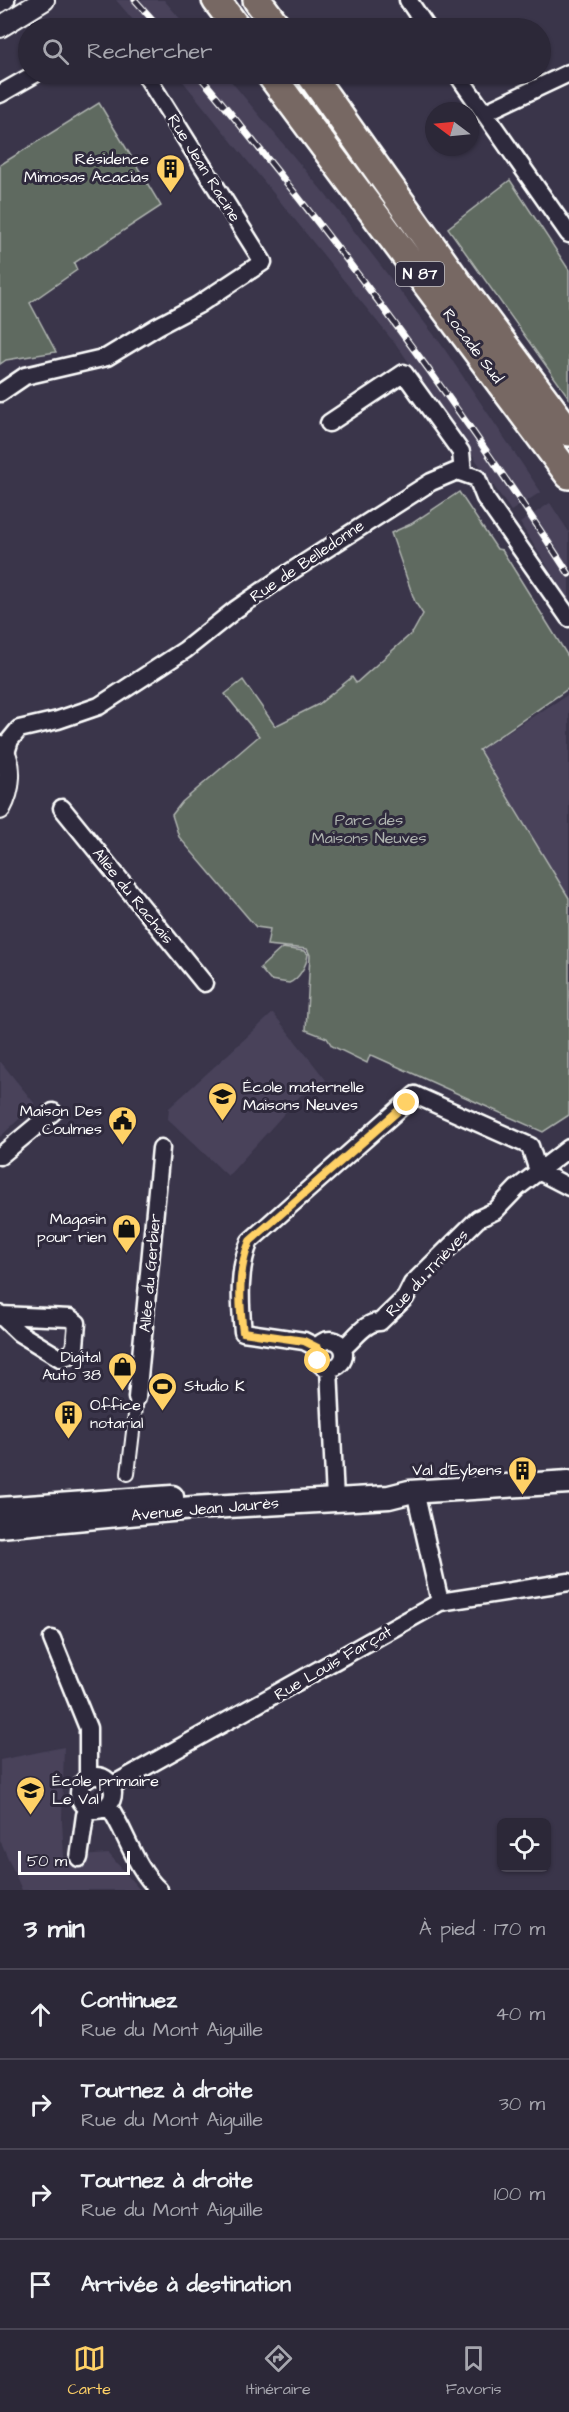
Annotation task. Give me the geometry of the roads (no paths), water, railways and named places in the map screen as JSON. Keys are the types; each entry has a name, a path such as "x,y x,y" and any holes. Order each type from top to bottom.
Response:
{"highway":[{"path":"216,0 230,18"},
{"path":"257,0 270,18"},
{"name":"Rocade Sud","path":"277,84 569,475"},
{"name":"Rocade Sud","path":"317,84 458,283 569,432"}],"main road":[{"name":"Avenue Jean Jaurès","path":"0,1509 129,1499 335,1495 389,1497 412,1492 569,1482"},
{"name":"Avenue Jean Jaurès","path":"0,1527 335,1495"}],"street":[{"path":"0,4 6,0"},
{"path":"0,27 44,0"},
{"path":"408,0 420,18"},
{"path":"551,81 569,73"},
{"path":"0,94 18,84"},
{"name":"Rue Jean Racine","path":"0,393 25,376 108,357 158,326 198,305 263,262 151,84"},
{"path":"465,84 569,234"},
{"path":"486,112 546,84"},
{"path":"330,423 404,373 461,452 463,473 477,478 485,498 569,618"},
{"name":"Rue de Belledonne","path":"3,749 20,729 76,722 185,650 245,603 372,518 444,475 457,471 463,473"},
{"path":"0,809 6,799 10,776 3,749"},
{"name":"Allée du Rachais","path":"62,808 204,983"},
{"path":"318,1348 304,1341 243,1332 240,1308 244,1254 250,1241 415,1095 530,1146 538,1171 569,1187"},
{"path":"0,1156 53,1112"},
{"name":"Allée du Gerbier","path":"137,1398 161,1148"},
{"path":"538,1171 569,1148"},
{"name":"Rue du Trièves","path":"329,1368 342,1362 343,1348 363,1329 375,1322 380,1322 405,1298 412,1284 478,1220 495,1211 538,1171"},
{"path":"335,1495 329,1368 318,1361 318,1348 323,1342 331,1339 339,1342 343,1348"},
{"path":"128,1474 137,1398"},
{"path":"412,1492 440,1602"},
{"name":"Rue Louis Farçat","path":"111,1786 440,1602 569,1582"},
{"path":"52,1639 88,1728 88,1779"},
{"path":"99,1777 111,1786 113,1796 108,1805 100,1810 90,1809 80,1797 81,1787 88,1779 99,1777"},
{"path":"108,1805 122,1826 140,1867 159,1890"},
{"path":"80,1858 84,1815 90,1809"}],"railway":[{"path":"135,0 151,18"},
{"path":"206,84 391,318 482,445 569,574"}],"place":[{"name":"Résidence Mimosas Acacias","path":"170,194"},
{"name":"École maternelle Maisons Neuves","path":"222,1122"},
{"name":"Maison Des Coulmes","path":"123,1146"},
{"name":"Magasin pour rien","path":"127,1254"},
{"name":"Digital Auto 38","path":"122,1392"},
{"name":"Studio K","path":"163,1412"},
{"name":"Office notarial","path":"69,1440"},
{"name":"Val d'Eybens","path":"523,1496"},
{"name":"École primaire Le Val","path":"31,1816"}],"park label":[{"name":"Parc des Maisons Neuves","path":"369,829"}]}
